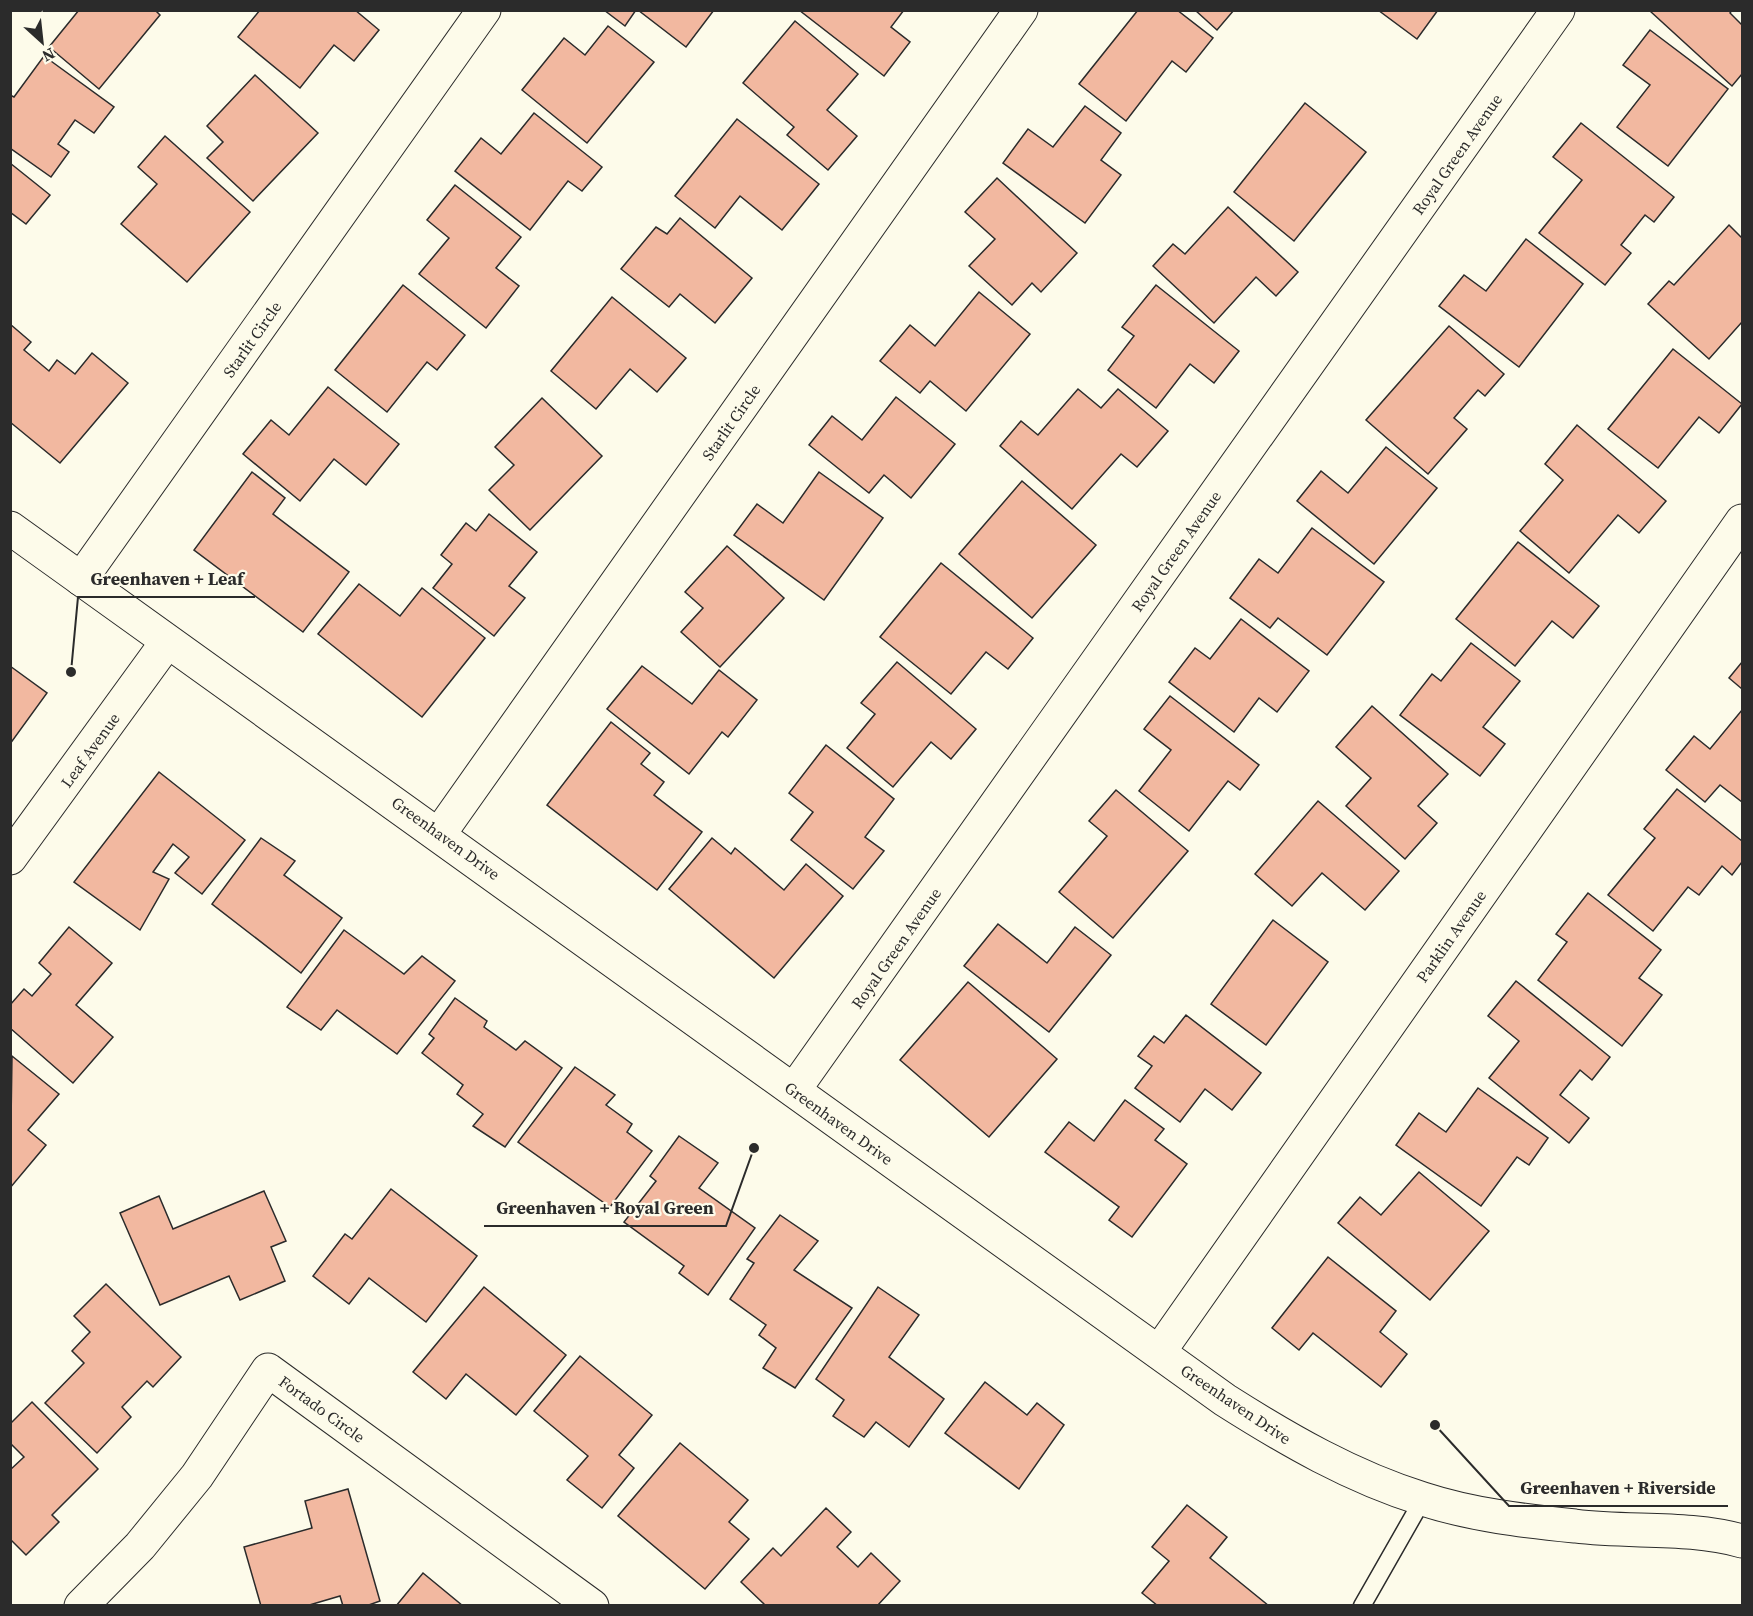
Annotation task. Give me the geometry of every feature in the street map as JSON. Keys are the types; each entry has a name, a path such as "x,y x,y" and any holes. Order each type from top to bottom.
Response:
{"street":[{"name":"Starlit Circle","path":"81,579 484,10"},
{"name":"Starlit Circle","path":"440,833 1021,10"},
{"name":"Royal Green Avenue","path":"794,1090 1558,10"},
{"name":"Parklin Avenue","path":"1159,1352 1743,521"},
{"name":"Greenhaven Drive","path":"10,528 167,642 440,833 1159,1352 1287,1440 1345,1468 1424,1499 1481,1513 1578,1527 1652,1529 1743,1541"},
{"name":"Leaf Avenue","path":"10,858 167,642"},
{"name":"Fortado Circle","path":"81,1605 140,1546 197,1476 268,1370 592,1605"}],"lane":[{"path":"1362,1605 1424,1499"}],"building":[{"path":"79,10 155,10 160,15 99,89 49,47"},
{"path":"260,10 355,10 379,30 354,61 334,45 300,88 238,37"},
{"path":"604,10 636,10 625,26"},
{"path":"638,10 714,10 686,47"},
{"path":"799,10 904,10 891,27 910,42 884,76"},
{"path":"1138,10 1177,10 1213,38 1186,72 1172,61 1126,121 1079,84"},
{"path":"1195,10 1234,10 1217,30"},
{"path":"1378,10 1438,10 1417,39"},
{"path":"1732,10 1730,13 1742,25 1742,74 1732,86 1650,11"},
{"path":"795,21 858,74 827,110 857,136 828,170 787,135 794,127 743,83"},
{"path":"608,26 654,62 587,143 522,90 564,38 585,55"},
{"path":"1650,30 1728,89 1668,166 1617,127 1650,85 1623,65"},
{"path":"44,56 114,107 94,133 75,120 58,144 69,152 51,177 10,148 10,95 14,97"},
{"path":"255,75 318,133 253,201 207,158 223,142 207,126"},
{"path":"1305,103 1366,152 1294,241 1234,192"},
{"path":"1085,106 1121,133 1101,160 1121,175 1085,223 1003,163 1028,129 1053,147"},
{"path":"534,113 602,167 582,191 568,181 530,230 455,171 481,138 501,154"},
{"path":"737,119 819,184 782,230 740,196 715,228 675,196"},
{"path":"1581,123 1674,197 1654,222 1645,215 1621,245 1631,253 1605,285 1539,233 1582,180 1553,157"},
{"path":"165,136 250,212 187,282 121,224 157,184 138,167"},
{"path":"10,163 50,195 26,224 10,212"},
{"path":"997,178 1077,253 1041,292 1032,283 1012,305 969,266 995,239 965,212"},
{"path":"455,185 521,237 496,268 519,286 486,328 419,274 449,238 427,220"},
{"path":"1228,207 1298,272 1276,296 1256,277 1214,323 1153,266 1173,244 1185,254"},
{"path":"680,218 752,278 715,323 680,294 669,307 621,269 656,227 667,234"},
{"path":"1729,225 1742,238 1742,322 1709,359 1648,304 1669,281 1674,285"},
{"path":"1526,239 1583,284 1519,367 1439,306 1464,275 1486,291"},
{"path":"403,285 465,335 437,370 427,362 387,412 335,370"},
{"path":"1156,285 1239,351 1214,383 1190,364 1156,408 1108,370 1134,336 1122,327"},
{"path":"979,292 1030,334 966,411 930,381 920,393 880,361 910,325 935,346"},
{"path":"612,297 686,358 657,392 630,369 596,409 551,371"},
{"path":"10,324 31,342 24,350 49,371 57,360 75,374 92,353 128,383 60,463 10,422"},
{"path":"1449,326 1504,374 1485,396 1478,390 1454,418 1467,429 1428,474 1366,420"},
{"path":"1673,349 1742,404 1719,433 1699,417 1658,468 1608,429"},
{"path":"328,387 399,444 366,485 334,459 300,501 243,454 271,420 289,435"},
{"path":"1078,389 1101,408 1118,389 1168,431 1137,467 1121,454 1072,509 1000,446 1021,421 1038,435"},
{"path":"896,397 955,444 911,498 884,475 869,493 809,445 832,416 862,440"},
{"path":"542,398 602,456 530,530 489,490 514,465 495,447"},
{"path":"1577,425 1666,501 1639,533 1618,515 1569,573 1520,531 1563,480 1545,464"},
{"path":"1386,447 1437,488 1374,564 1297,501 1321,471 1348,493"},
{"path":"252,472 285,498 273,514 349,572 303,632 194,550"},
{"path":"819,472 883,518 824,600 734,535 757,504 783,523"},
{"path":"1022,481 1096,545 1032,618 959,554"},
{"path":"489,514 537,552 509,586 525,598 494,636 433,588 452,564 441,555 466,523 476,531"},
{"path":"1312,528 1384,582 1327,655 1278,618 1270,628 1230,598 1259,559 1278,573"},
{"path":"1518,542 1599,606 1573,638 1552,621 1515,666 1456,619"},
{"path":"727,546 784,598 720,667 681,632 703,608 685,592"},
{"path":"941,563 1033,638 1008,669 986,652 951,694 880,637"},
{"path":"359,584 400,616 422,588 485,638 422,717 318,634"},
{"path":"1241,619 1309,671 1277,712 1259,698 1234,732 1169,682 1195,648 1210,659"},
{"path":"1471,643 1520,681 1483,727 1505,744 1480,776 1400,715 1432,674 1441,681"},
{"path":"897,662 976,729 951,759 931,742 893,787 847,748 875,714 861,703"},
{"path":"1742,662 1742,689 1729,678"},
{"path":"10,666 47,693 10,744"},
{"path":"642,666 692,704 719,670 757,700 728,737 722,732 689,774 607,709"},
{"path":"1170,696 1259,765 1240,790 1228,781 1189,831 1139,791 1171,750 1144,729"},
{"path":"1372,706 1448,774 1418,806 1437,823 1405,859 1346,806 1371,778 1336,747"},
{"path":"1742,710 1742,802 1720,785 1705,802 1666,770 1694,736 1710,749"},
{"path":"611,722 650,753 641,764 664,782 654,795 702,832 657,890 547,805"},
{"path":"826,745 894,799 865,837 884,851 853,889 791,840 813,812 789,793"},
{"path":"159,772 245,840 202,894 175,873 189,857 173,844 153,872 169,879 140,930 74,882"},
{"path":"1677,789 1742,841 1742,862 1732,875 1722,866 1699,895 1688,887 1653,931 1608,895 1655,838 1644,829"},
{"path":"1116,790 1188,851 1113,938 1059,892 1107,836 1089,821"},
{"path":"1318,801 1399,871 1365,910 1322,873 1292,906 1255,874"},
{"path":"261,838 295,861 284,875 342,918 301,973 212,904"},
{"path":"712,838 731,854 735,848 784,890 806,864 843,896 774,978 669,889"},
{"path":"1588,893 1661,950 1639,978 1662,995 1622,1046 1538,980 1567,942 1556,934"},
{"path":"1273,920 1328,962 1266,1045 1211,1004"},
{"path":"998,924 1047,963 1075,927 1111,955 1049,1032 964,966"},
{"path":"69,927 112,963 76,1005 113,1037 73,1083 10,1028 10,1005 24,989 32,996 51,974 39,963"},
{"path":"344,930 404,974 422,956 455,981 397,1054 337,1010 321,1030 287,1007"},
{"path":"1516,981 1610,1057 1592,1080 1580,1070 1560,1095 1589,1118 1569,1143 1489,1078 1519,1041 1488,1016"},
{"path":"968,982 1057,1059 989,1137 900,1060"},
{"path":"455,998 487,1021 484,1027 516,1050 525,1041 562,1068 505,1147 473,1126 483,1114 457,1094 463,1085 422,1053 434,1038 429,1034"},
{"path":"1186,1015 1261,1073 1232,1110 1205,1089 1180,1122 1135,1088 1152,1066 1138,1056 1154,1036 1164,1043"},
{"path":"12,1056 59,1094 28,1130 46,1145 10,1188"},
{"path":"575,1067 615,1095 606,1105 632,1124 627,1132 652,1151 610,1207 518,1142"},
{"path":"1478,1088 1548,1138 1529,1165 1517,1157 1481,1206 1396,1145 1419,1113 1446,1132"},
{"path":"1125,1100 1164,1129 1155,1140 1187,1164 1132,1237 1109,1220 1119,1207 1045,1152 1069,1122 1094,1141"},
{"path":"679,1136 718,1163 699,1188 755,1228 708,1295 679,1273 684,1266 624,1222 656,1181 650,1176"},
{"path":"1419,1172 1489,1231 1430,1300 1338,1223 1360,1197 1381,1215"},
{"path":"391,1189 477,1256 426,1322 369,1278 349,1304 313,1276 345,1234 352,1239"},
{"path":"264,1191 286,1241 271,1247 285,1281 240,1300 229,1276 160,1305 120,1213 159,1196 173,1229"},
{"path":"780,1215 818,1241 794,1270 852,1308 795,1388 763,1368 776,1348 759,1335 766,1325 730,1299 754,1263 747,1259"},
{"path":"1328,1257 1396,1311 1380,1332 1407,1354 1381,1387 1313,1333 1299,1350 1272,1328"},
{"path":"106,1284 181,1357 153,1387 147,1381 122,1407 131,1417 97,1453 45,1403 84,1363 72,1351 90,1332 74,1316"},
{"path":"484,1287 566,1355 516,1415 466,1374 446,1399 413,1372"},
{"path":"878,1287 919,1315 889,1357 944,1399 909,1447 876,1422 864,1437 833,1416 844,1400 816,1379"},
{"path":"580,1356 652,1415 619,1455 634,1468 602,1508 567,1480 588,1456 534,1411"},
{"path":"985,1382 1027,1415 1037,1403 1064,1425 1019,1489 945,1433"},
{"path":"32,1402 98,1469 52,1515 59,1522 26,1555 10,1539 10,1470 24,1457 10,1443 10,1424"},
{"path":"680,1443 748,1500 729,1522 749,1539 705,1589 618,1516"},
{"path":"348,1489 380,1601 366,1606 343,1606 340,1596 306,1606 261,1606 244,1547 312,1528 305,1501"},
{"path":"1187,1505 1227,1537 1210,1558 1269,1606 1158,1606 1142,1593 1169,1561 1152,1547"},
{"path":"826,1508 851,1532 837,1547 858,1567 871,1553 900,1581 877,1606 766,1606 741,1582 773,1548 781,1556"},
{"path":"423,1573 463,1606 396,1606"}],"place":[{"name":"Greenhaven + Leaf","path":"71,672"},
{"name":"Greenhaven + Royal Green","path":"754,1148"},
{"name":"Greenhaven + Riverside","path":"1435,1425"}]}
